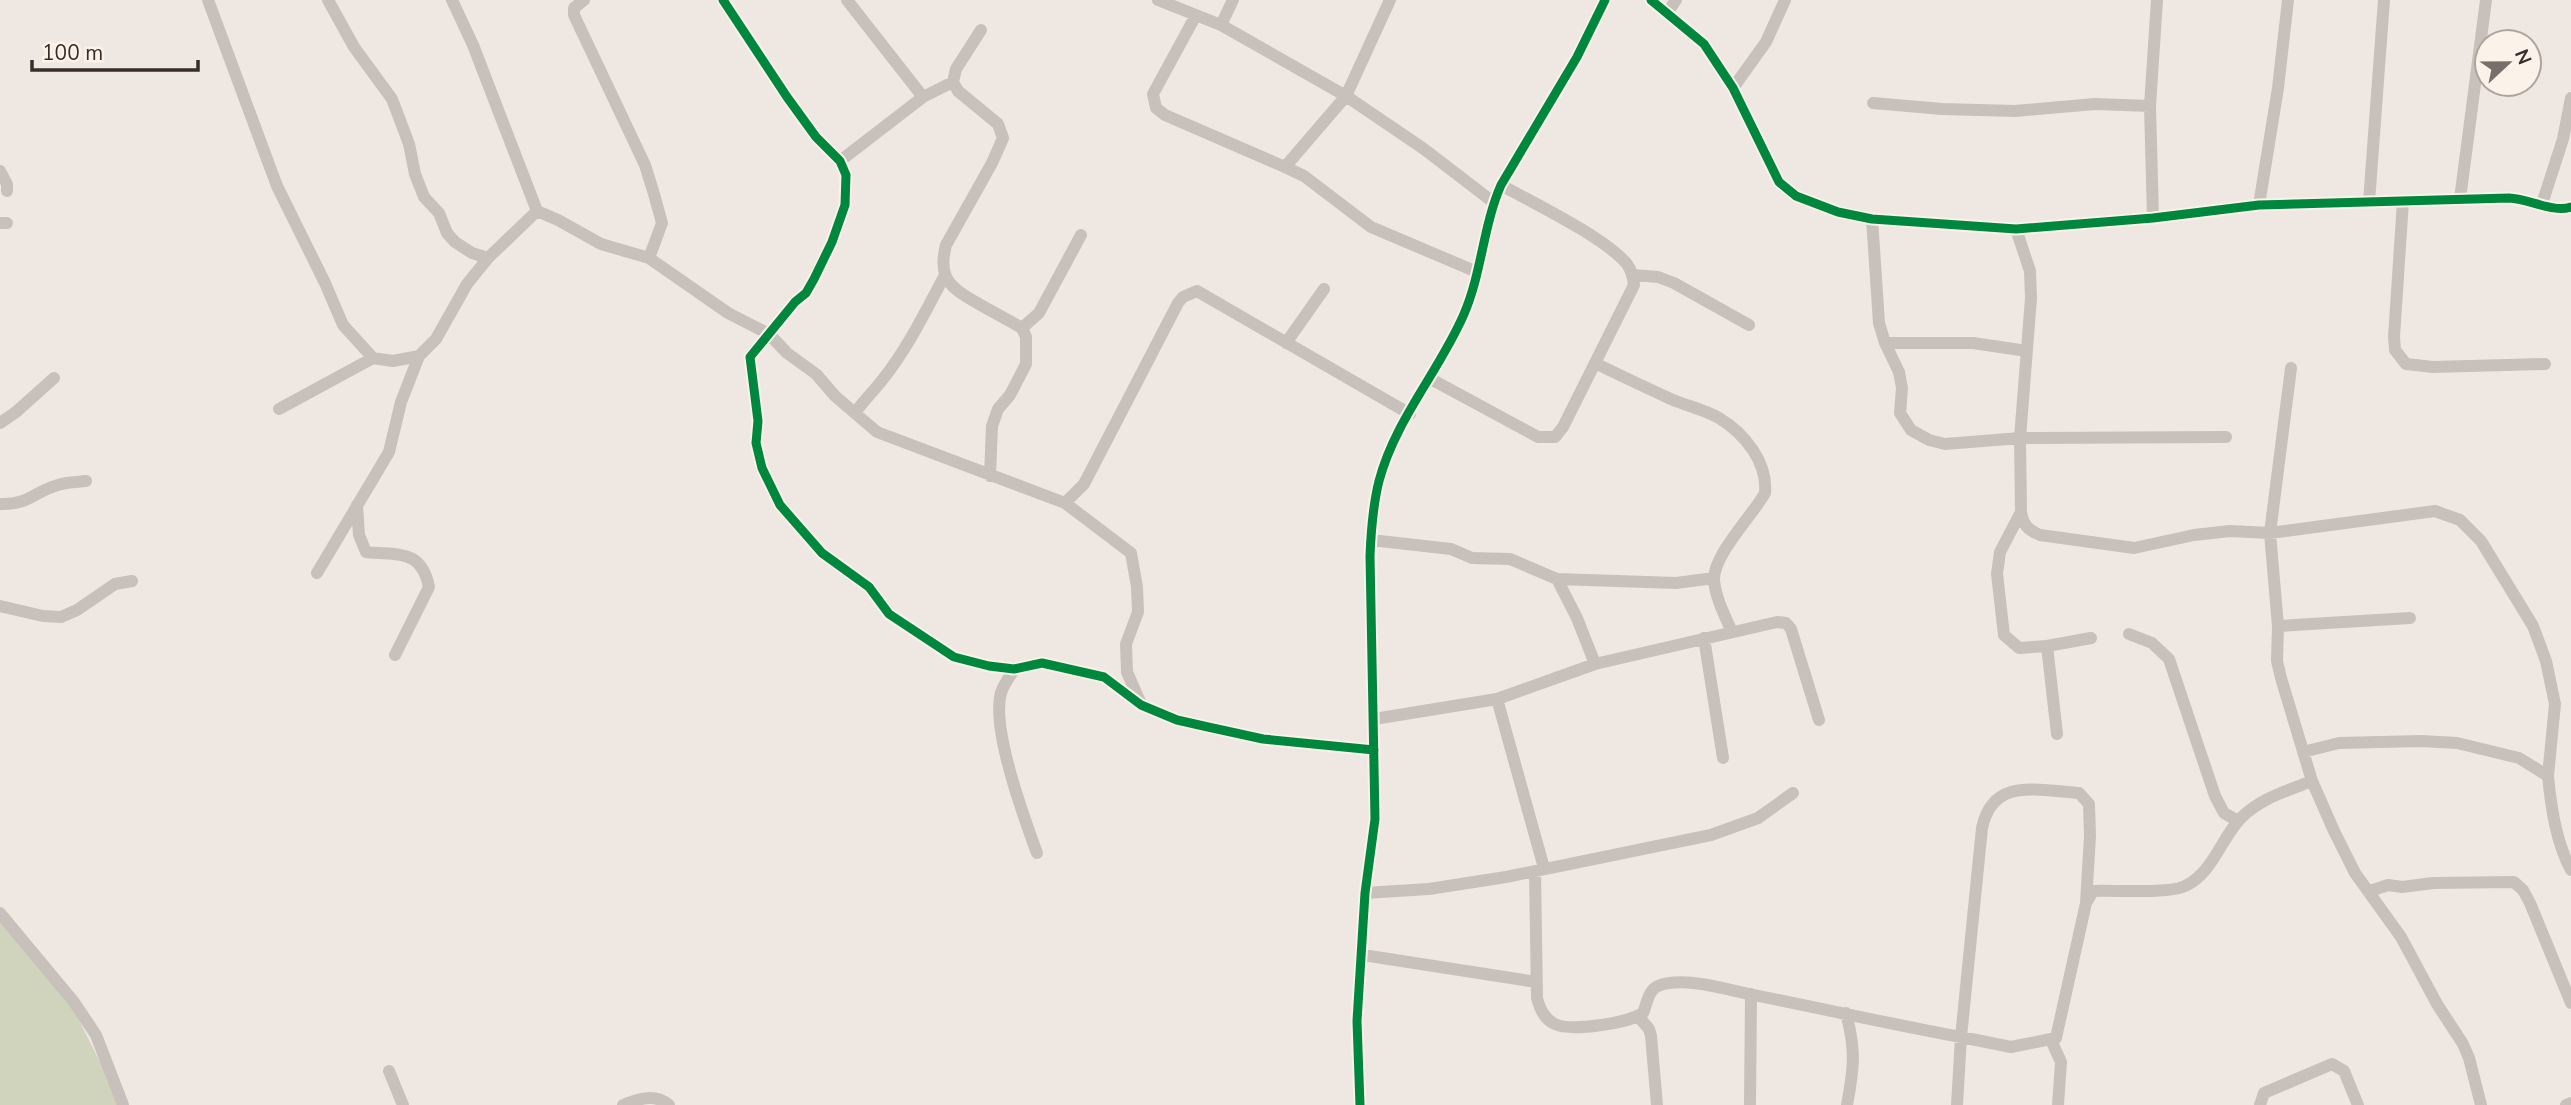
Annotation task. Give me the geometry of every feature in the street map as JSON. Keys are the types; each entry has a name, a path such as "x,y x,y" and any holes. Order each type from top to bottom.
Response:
{"street":[{"path":"208,0 277,186 343,325 373,358"},
{"path":"328,0 354,47 392,99 409,144 415,174 424,197 439,213 447,233 455,242 472,253 488,258"},
{"path":"452,0 473,45 537,211 601,244 649,258 728,313 769,334 787,354 816,374 877,432 1065,503 1131,553 1138,612 1126,644 1127,672 1141,705"},
{"path":"584,0 574,9 574,15 645,165 659,211 662,223 649,258"},
{"path":"723,0 787,97 816,137 840,161 846,175 845,205 832,243 806,292 794,302 750,358 758,421 756,443 762,468 780,505 822,553 869,587 889,614 954,657 1014,669 1042,663 1104,677 1141,705 1177,720 1264,739 1374,750"},
{"path":"847,0 923,97"},
{"path":"1157,0 1221,25 1346,96 1409,138 1493,202"},
{"path":"1221,25 1233,0"},
{"path":"1285,167 1346,96 1390,0"},
{"path":"1360,1105 1357,1021 1365,893 1375,820 1369,609 1371,540 1379,480 1409,414 1465,313 1493,202 1501,184 1577,57 1605,0"},
{"path":"1651,0 1704,44 1733,89 1779,183 1796,196 1838,212 1872,219 2016,229 2153,218 2259,205 2523,199 2557,210 2571,207"},
{"path":"1668,12 1676,0"},
{"path":"1733,89 1766,42 1785,0"},
{"path":"2153,218 2150,106 2157,0"},
{"path":"2259,205 2278,88 2288,0"},
{"path":"2369,202 2384,0"},
{"path":"2459,199 2486,0"},
{"path":"1196,15 1153,94 1156,108 1165,115 1304,176 1371,227 1477,272"},
{"path":"981,30 956,69 953,82 958,91 998,124 1003,138 947,245 942,260 945,275 953,290 1022,328 1026,337 1026,364 1010,396 998,409 992,426 990,476"},
{"path":"840,161 923,97 953,82"},
{"path":"2542,204 2563,139 2571,98"},
{"path":"1873,103 1942,109 2015,111 2095,104 2150,106"},
{"path":"0,171 7,184 7,191"},
{"path":"1429,377 1538,437 1555,437 1560,432 1634,285 1633,275 1627,265 1609,249 1501,184"},
{"path":"2403,201 2394,337 2395,350 2406,364 2433,367 2545,364"},
{"path":"317,573 389,452 401,402 419,356 436,339 467,284 488,258 537,211"},
{"path":"1872,219 1879,323 1899,372 1902,388 1900,413 1911,430 1929,440 1945,444 2020,438 2226,437"},
{"path":"2016,229 2030,271 2028,351 2020,438 2021,512 2030,531 2040,535 2134,548 2194,535 2230,531 2270,533 2435,511 2460,520 2481,541 2507,583 2533,626 2546,661 2555,705 2548,776 2551,807 2571,870"},
{"path":"1022,328 1039,313 1081,234"},
{"path":"855,413 889,370 945,275"},
{"path":"1633,275 1658,277 1674,283 1749,325"},
{"path":"1286,343 1324,289"},
{"path":"1065,503 1084,484 1183,297 1197,291 1409,414"},
{"path":"1885,343 1973,343 2028,351"},
{"path":"279,409 373,358 393,361 419,356"},
{"path":"1595,363 1718,417 1753,450 1763,472 1765,492 1724,554 1714,578 1717,596 1732,632"},
{"path":"2291,368 2270,533 2278,626 2277,661 2312,781 2356,873 2370,891 2378,908 2402,937 2437,1004 2462,1044 2469,1058 2481,1105"},
{"path":"0,422 16,412 54,378"},
{"path":"0,504 25,502 59,484 86,481"},
{"path":"357,504 359,535 366,552 403,555 421,566 427,576 429,587 395,655"},
{"path":"2021,512 2000,552 1997,574 2004,635 2019,648 2091,638"},
{"path":"1371,540 1451,549 1472,558 1510,559 1558,579 1676,583 1714,578"},
{"path":"1558,579 1595,664"},
{"path":"0,607 61,617 77,610 115,584 132,581"},
{"path":"2278,626 2410,618"},
{"path":"1374,719 1497,699 1595,664 1777,622 1786,623 1795,640 1819,720"},
{"path":"2129,634 2152,643 2169,659 2215,796 2224,813 2238,821"},
{"path":"1704,638 1723,758"},
{"path":"2047,646 2057,734"},
{"path":"1014,669 1001,694 1002,730 1015,795 1037,853"},
{"path":"1497,699 1539,869 1536,982 1540,1010 1554,1024 1563,1027 1606,1024 1638,1016 1643,1013 1651,992 1661,985 1689,984 1751,994 1846,1013 1961,1037 2011,1047 2051,1040 2059,1034 2086,903 2089,804 2079,793 2014,789 1996,799 1985,814 1961,1037 1957,1105"},
{"path":"2303,752 2339,743 2457,743 2519,758 2548,776"},
{"path":"2086,903 2093,891 2170,889 2189,885 2214,857 2238,821 2263,801 2312,781"},
{"path":"1365,893 1429,889 1618,855 1710,835 1758,818 1793,793"},
{"path":"2370,891 2388,885 2402,887 2433,883 2514,883 2523,890 2530,903 2571,1003"},
{"path":"0,913 74,1002 96,1035 123,1105"},
{"path":"1363,956 1536,982"},
{"path":"1750,1105 1751,994"},
{"path":"1846,1013 1853,1039 1854,1063 1847,1105"},
{"path":"1638,1016 1649,1029 1651,1036 1657,1105"},
{"path":"2051,1040 2061,1062 2058,1105"},
{"path":"2260,1105 2264,1093 2332,1064 2344,1071 2358,1105"},
{"path":"389,1071 403,1105"},
{"path":"624,1105 642,1097 666,1101 669,1105"}],"green space":[{"path":"0,921 75,1012 102,1066 117,1105 0,1105"}],"cycle path":[{"path":"723,0 787,97 816,137 840,161 846,175 845,205 832,242 814,279 806,293 795,302 750,357 758,421 756,443 762,468 780,505 822,553 869,587 889,614 954,657 1014,669 1042,663 1104,677 1141,705 1177,720 1208,727 1263,739 1374,750"},
{"path":"1360,1105 1357,1021 1365,893 1375,819 1370,556 1377,490 1396,437 1464,314 1501,185 1577,57 1605,0"},
{"path":"1651,0 1704,44 1733,88 1779,182 1796,196 1838,212 1872,219 2016,229 2153,218 2259,205 2509,198 2549,207 2571,207"}]}
